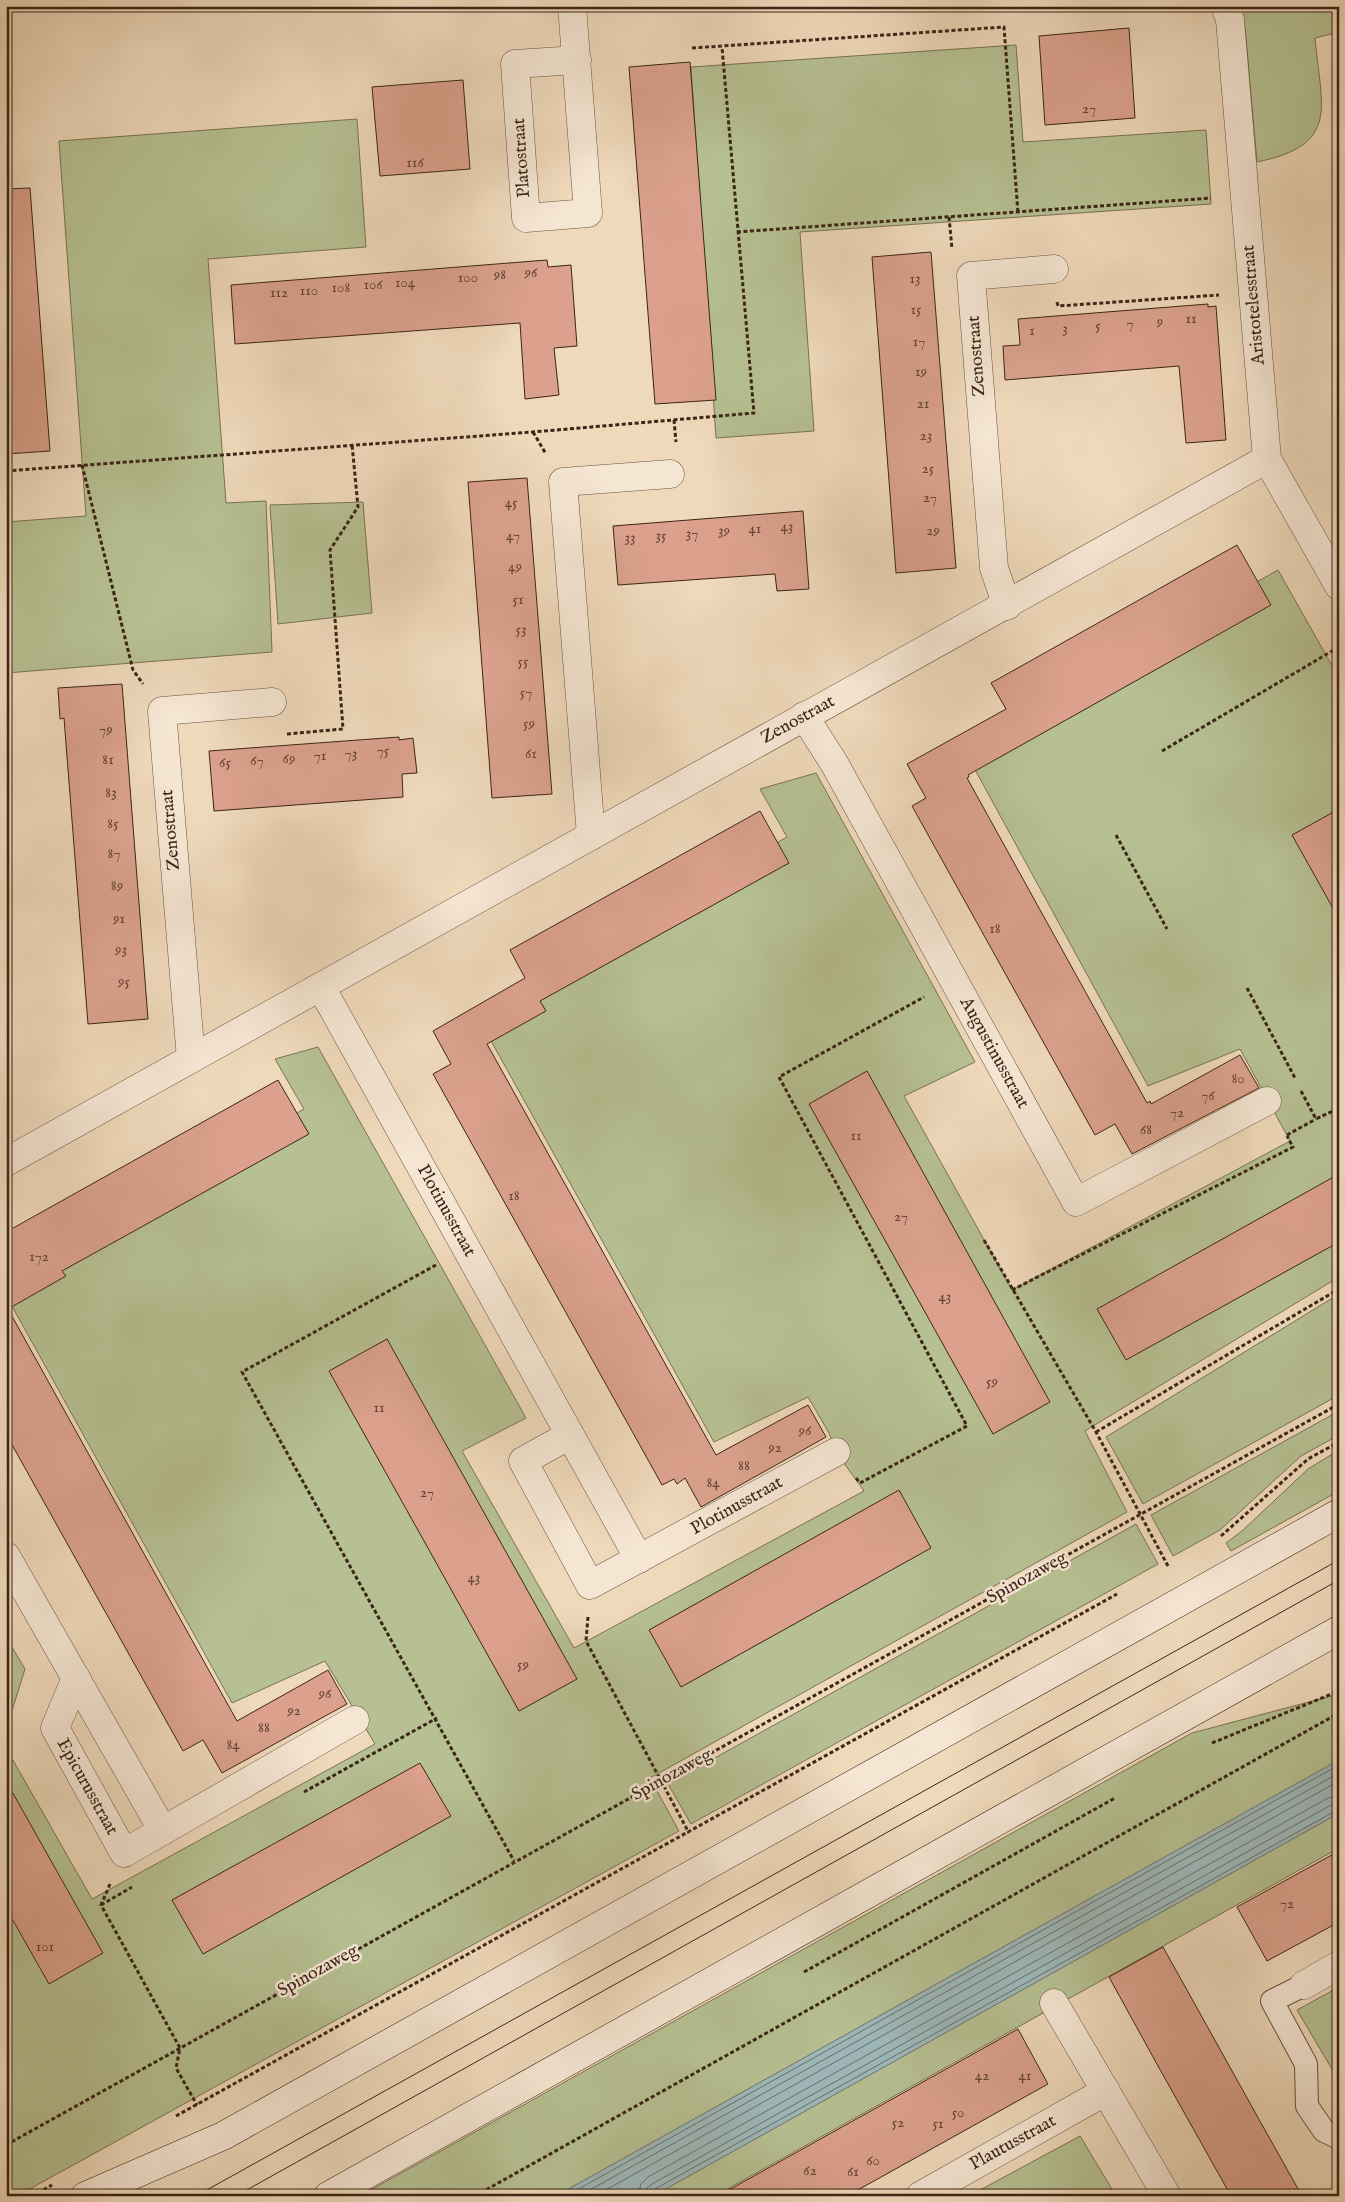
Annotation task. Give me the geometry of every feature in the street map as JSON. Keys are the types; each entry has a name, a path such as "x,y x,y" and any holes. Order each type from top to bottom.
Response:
{"street":[{"name":"Platostraat","path":"572,6 588,213 526,218 516,64 576,60"},
{"name":"Aristotelesstraat","path":"1225,6 1230,20 1267,459 1339,586"},
{"name":"Zenostraat","path":"1007,606 994,568 971,276 1054,269"},
{"name":"Zenostraat","path":"6,1162 804,716 1007,606 1267,459"},
{"path":"591,836 563,482 670,474"},
{"path":"162,711 272,702"},
{"name":"Zenostraat","path":"162,711 190,1059"},
{"name":"Augustinusstraat","path":"804,716 834,763 1076,1202 1267,1101"},
{"name":"Plotinusstraat","path":"322,987 639,1560"},
{"path":"570,1435 524,1461 590,1585"},
{"name":"Plotinusstraat","path":"590,1585 836,1452"},
{"path":"85,2196 224,2136 1339,1513"},
{"path":"6,1556 163,1831"},
{"path":"328,2196 1339,1630"},
{"name":"Epicurusstraat","path":"76,1678 55,1728 124,1854 355,1720"},
{"path":"1339,1965 1272,2001 1306,2064 1307,2106 1324,2131 1339,2138"},
{"path":"1054,2003 1167,2196"},
{"name":"Plautusstraat","path":"920,2196 1106,2091"}],"path":[{"path":"692,48 1004,27 1018,213"},
{"path":"6,471 533,432 754,413 722,47"},
{"path":"737,232 1244,196"},
{"path":"1054,269 1058,306 1252,293"},
{"path":"284,734 343,729 330,550 358,507 352,444"},
{"path":"82,465 133,670 162,711"},
{"path":"1162,751 1339,647"},
{"path":"1116,834 1166,929"},
{"path":"836,1452 860,1483 967,1426 778,1077 954,980"},
{"path":"1247,988 1316,1119 1339,1108"},
{"path":"1012,1290 1293,1147 1287,1136"},
{"path":"984,1240 1096,1432 1168,1566"},
{"path":"467,1249 242,1372 514,1861"},
{"path":"1096,1432 1339,1289"},
{"name":"Spinozaweg","path":"6,2145 1339,1404"},
{"path":"1215,1540 1223,1536 1308,1459 1339,1442"},
{"path":"1160,1571 1176,1562"},
{"path":"590,1585 586,1641 689,1833"},
{"path":"171,2119 1125,1590"},
{"path":"1204,1746 1339,1690"},
{"path":"475,2196 1339,1713"},
{"path":"798,1975 1118,1796"},
{"path":"124,1854 100,1905 180,2048 176,2068 197,2105"},
{"path":"32,2196 58,2181"}],"green space":[{"path":"1240,6 1339,6 1339,32 1315,38 1321,103 1320,120 1314,133 1302,145 1284,155 1257,162 1245,27"},
{"path":"1016,45 1023,142 1206,130 1211,204 800,232 814,431 716,438 691,67"},
{"path":"357,119 366,247 208,259 226,503 266,501 272,652 6,673 6,522 86,516 59,141"},
{"path":"363,502 372,613 278,624 270,505"},
{"path":"1278,570 1339,678 1339,1277 1085,1431 1127,1512 650,1778 679,1831 17,2196 6,2196 6,1748 92,1899 375,1744 325,1661 232,1703 7,1297 55,1251 304,1109 275,1059 318,1047 526,1418 462,1451 574,1648 864,1491 836,1452 829,1433 808,1397 714,1442 485,1030 530,982 787,837 760,789 816,773 975,1062 904,1096 1012,1290 1290,1141 1240,1049 1148,1086 967,755 1018,717"},
{"path":"1339,1294 1339,1395 1143,1504 1106,1437"},
{"path":"1339,1411 1339,1435 1301,1456 1220,1530 1173,1556 1151,1515"},
{"path":"1339,1450 1339,1491 1231,1551 1226,1543 1242,1531 1308,1469"},
{"path":"1136,1524 1158,1564 691,1824 668,1784"},
{"path":"6,1637 25,1669 6,1730"},
{"path":"1339,1694 1339,1760 556,2196 360,2196 1192,1733"},
{"path":"1339,1813 1339,1848 715,2196 653,2196"},
{"path":"1339,1987 1339,2081 1297,2010"},
{"path":"1080,2136 1116,2196 969,2196"}],"water":[{"path":"1339,1760 1339,1813 653,2196 556,2196"}],"building":[{"path":"1129,28 1135,118 1045,125 1039,36"},
{"path":"690,62 716,400 655,404 629,67"},
{"path":"463,80 470,169 380,176 372,87"},
{"path":"30,188 50,451 6,454 6,189"},
{"path":"931,252 956,568 896,573 872,257"},
{"path":"547,260 548,267 571,265 577,346 554,348 559,395 525,399 520,323 235,344 231,285"},
{"path":"1208,304 1208,307 1216,306 1226,440 1186,443 1179,366 1005,380 1003,346 1020,345 1018,319"},
{"path":"527,478 552,794 492,798 468,482"},
{"path":"803,511 809,589 777,591 775,574 618,585 613,526"},
{"path":"1237,545 1271,605 968,775 969,777 967,778 1147,1103 1150,1101 1151,1104 1240,1055 1259,1088 1132,1154 1115,1124 1095,1135 912,806 926,798 907,764 1006,709 991,683"},
{"path":"122,684 148,1019 88,1024 64,718 60,719 58,688"},
{"path":"399,737 399,740 413,738 417,773 402,774 403,797 214,811 209,751"},
{"path":"1339,809 1339,919 1292,835"},
{"path":"760,811 789,863 540,1001 546,1011 487,1044 716,1455 808,1405 826,1437 701,1507 685,1478 677,1484 674,1479 662,1485 433,1074 451,1064 433,1031 525,978 510,950"},
{"path":"867,1071 1050,1402 993,1434 809,1104"},
{"path":"278,1080 309,1134 62,1271 66,1276 8,1309 237,1721 328,1670 347,1704 222,1773 203,1740 183,1751 6,1434 6,1232"},
{"path":"1339,1174 1339,1242 1126,1360 1097,1309"},
{"path":"387,1339 577,1679 519,1711 329,1371"},
{"path":"899,1490 931,1548 681,1687 649,1630"},
{"path":"420,1763 451,1816 203,1954 172,1900"},
{"path":"6,1781 103,1953 49,1984 6,1908"},
{"path":"1339,1851 1339,1922 1267,1961 1237,1907"},
{"path":"1163,1947 1302,2196 1231,2196 1158,2066 1109,1977"},
{"path":"1018,2029 1048,2084 962,2132 847,2196 718,2196"}],"tram line":[{"path":"196,2196 1339,1560"},
{"path":"236,2196 1339,1580"}]}
